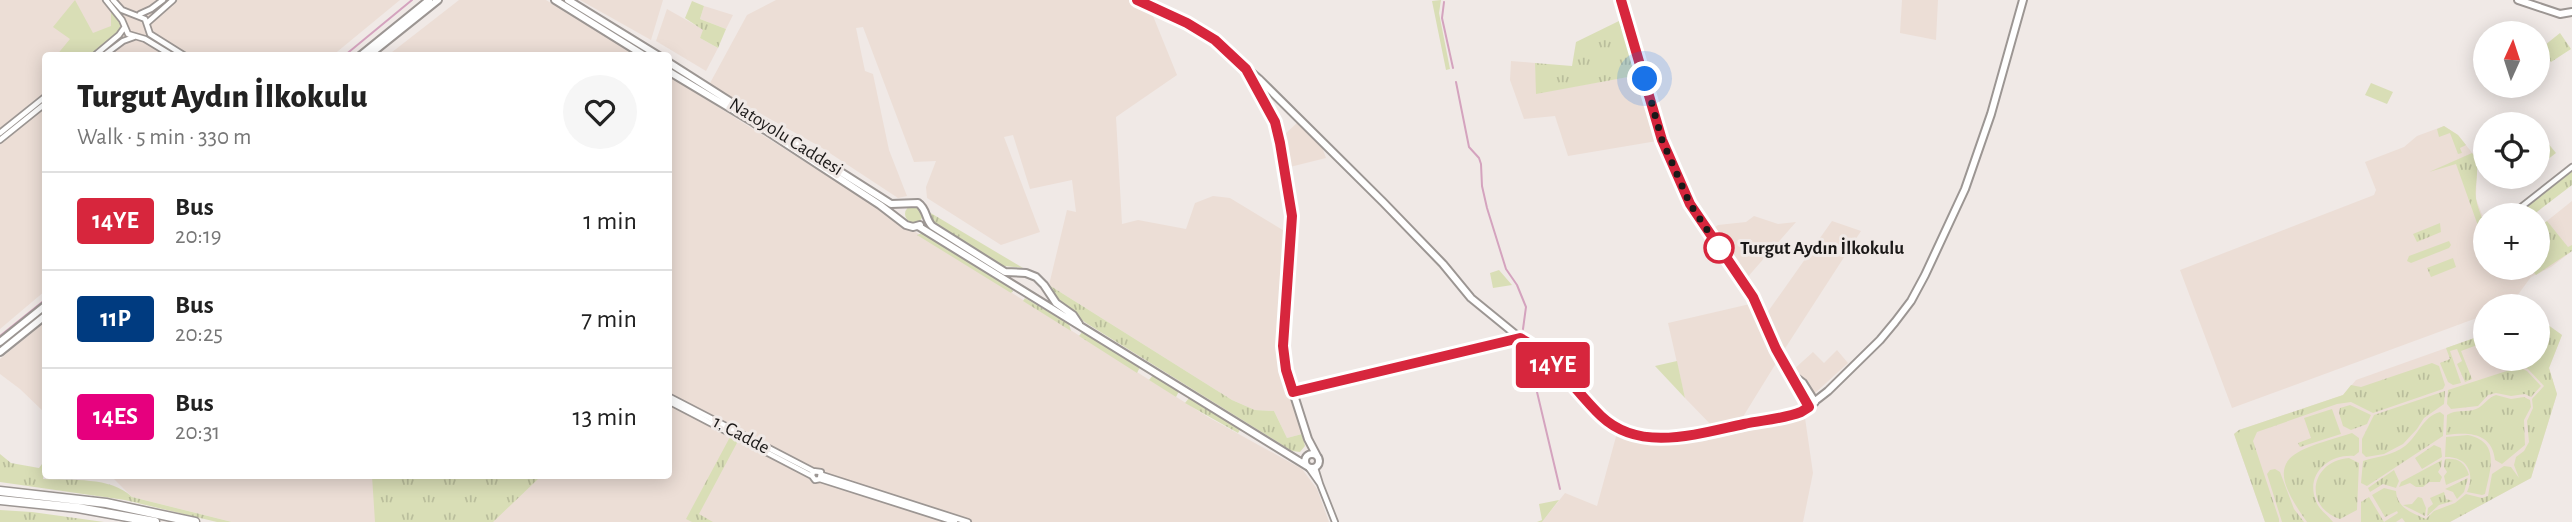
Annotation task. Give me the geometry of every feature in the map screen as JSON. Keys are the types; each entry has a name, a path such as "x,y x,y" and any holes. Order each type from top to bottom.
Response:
{"highway":[{"path":"0,489 73,495 157,517"},
{"path":"0,500 195,522"},
{"path":"0,506 142,522"}],"main road":[{"path":"365,52 429,0"},
{"path":"373,52 438,0"},
{"path":"555,0 639,52"},
{"path":"568,0 652,52"},
{"path":"1138,0 1204,32 1273,92 1443,264 1471,298 1520,338 1534,346 1601,416 1618,430 1674,438 1701,435 1795,414 1812,404 1880,340 1895,322 1911,301 1940,247 1975,164 2023,0"},
{"path":"1621,0 1662,140 1690,204 1753,297 1776,349 1793,376 1803,383 1812,404"},
{"path":"2518,0 2560,14 2572,12"},
{"name":"Natoyolu Caddesi","path":"672,65 891,204 906,204"},
{"path":"1246,69 1275,122 1292,216 1283,346 1286,370 1308,439 1319,462 1310,467"},
{"name":"Natoyolu Caddesi","path":"672,73 753,122 902,222"},
{"path":"1262,97 1264,90 1273,92"},
{"path":"1079,324 1073,315 1051,298 1036,277 1026,273 1005,272 932,226 918,203 906,204 900,214 902,222 909,227 918,226 1310,467"},
{"path":"918,226 925,217"},
{"path":"1018,289 1017,279 1026,273"},
{"path":"1033,298 1041,296 1045,286"},
{"path":"0,342 42,308"},
{"path":"0,352 42,318"},
{"path":"1293,392 1520,338"},
{"path":"1308,439 1306,457 1310,467"},
{"path":"1284,452 1306,457 1317,456"}],"street":[{"path":"106,0 128,34 145,38 167,52"},
{"path":"113,0 122,10 137,15 147,25 150,34 177,52"},
{"path":"99,52 120,36 129,18 151,9 163,0"},
{"path":"108,52 123,41 146,32 147,25 173,0"},
{"path":"0,132 42,99"},
{"path":"0,140 42,106"},
{"path":"2526,203 2572,167"},
{"name":"1. Cadde","path":"672,401 813,474"},
{"path":"1310,467 1335,522"},
{"path":"821,477 819,470 813,474 815,480 821,477 968,522"},
{"path":"821,477 955,522"}],"shaded area":[{"path":"0,0 400,0 337,52 42,52 42,294 0,329"},
{"path":"459,0 546,0 630,52 392,52"},
{"path":"580,0 663,0 651,40"},
{"path":"776,0 1132,0 1151,11 1177,75 1116,117 1122,224 1138,220 1186,229 1195,203 1213,196 1230,198 1286,232 1277,344 1302,434 1287,438 1274,411 1255,410 1232,400 1049,285 1067,210 1076,212 1072,180 1030,189 1013,135 1004,137 1040,232 1001,245 927,198 926,187 936,161 914,162 863,27 856,28 865,71 873,74 889,150 907,196 898,198 819,146 709,85 747,15"},
{"path":"1902,0 1938,0 1936,40 1900,33"},
{"path":"704,6 733,15 726,29 700,19"},
{"path":"667,9 704,30 700,38 718,48 706,71 656,41"},
{"path":"1511,61 1535,63 1537,93 1639,75 1657,141 1568,156 1555,116 1524,119 1510,80"},
{"path":"672,78 1208,417 1302,469 1317,489 1329,522 232,522 132,497 114,479 672,479"},
{"path":"1298,122 1322,147 1326,158 1290,167 1284,135"},
{"path":"2444,126 2458,135 2473,154 2473,189 2476,189 2478,203 2473,203 2473,280 2529,280 2518,294 2473,294 2473,319 2232,408 2180,270 2374,195 2376,190 2365,162 2404,147 2417,136"},
{"path":"2572,201 2572,251 2551,267 2550,218"},
{"path":"1754,216 1778,224 1796,222 1745,280 1711,230 1718,225 1746,222"},
{"path":"1832,221 1861,231 1784,350 1767,313"},
{"path":"1750,304 1778,360 1741,420 1715,429 1685,398 1668,323"},
{"path":"42,324 42,410 0,374 0,359"},
{"path":"2550,326 2562,335 2550,365"},
{"path":"2473,338 2473,371 2550,371 2557,394 2531,478 2450,522 2265,522 2234,434 2343,395 2356,380"},
{"path":"1837,350 1848,363 1814,394 1793,370 1813,352 1824,363"},
{"path":"1805,418 1813,473 1803,522 1542,522 1565,493 1597,506 1617,433 1645,440 1704,441"}],"green space":[{"path":"75,0 93,33 111,26 111,12 120,21 120,30 95,52 59,52 70,39 53,27"},
{"path":"1441,0 1439,13 1450,69 1446,70 1432,1"},
{"path":"692,1 704,6 700,19 726,29 718,48 700,38 703,30 685,18"},
{"path":"1623,19 1639,75 1536,94 1535,63 1572,66 1576,42"},
{"path":"2560,33 2571,49 2551,62 2550,41"},
{"path":"2371,83 2393,92 2387,104 2365,95"},
{"path":"2444,126 2458,135 2466,145 2460,148 2462,153 2458,154 2450,133 2439,137 2437,129"},
{"path":"2550,146 2556,153 2550,158"},
{"path":"2472,153 2473,189 2476,189 2477,203 2473,203 2473,212 2456,164 2429,172"},
{"path":"2572,171 2572,185 2549,203 2531,203"},
{"path":"914,205 920,208 923,214 920,220 914,223 908,220 905,214 908,208"},
{"path":"929,212 1023,268 997,265 935,224"},
{"path":"2440,223 2441,232 2417,242 2413,234"},
{"path":"2550,225 2568,247 2572,245 2572,251 2550,266"},
{"path":"922,233 1006,284 1013,291 1011,293 917,235"},
{"path":"2449,241 2449,248 2411,263 2407,261 2409,256"},
{"path":"2453,258 2456,267 2431,277 2427,268"},
{"path":"1499,270 1512,285 1493,288 1490,273"},
{"path":"1049,285 1232,400 1255,410 1274,411 1287,438 1302,434 1305,446 1300,452 1292,451 1086,323 1057,301"},
{"path":"1025,298 1069,324 1071,331 1023,301"},
{"path":"2550,326 2562,335 2550,365"},
{"path":"1083,331 1140,367 1137,373 1079,336"},
{"path":"2473,338 2473,347 2461,351 2472,379 2465,382 2457,364 2462,361 2457,349 2450,351 2461,383 2453,385 2448,382 2440,363 2450,359 2446,348"},
{"path":"1677,361 1685,398 1655,366"},
{"path":"2432,363 2439,366 2445,385 2443,389 2373,413 2351,402 2337,404 2257,432 2253,441 2279,519 2279,522 2265,522 2234,434 2343,395 2351,385 2361,387"},
{"path":"2507,371 2527,371 2541,386 2531,397 2525,394 2511,396 2496,393 2488,395 2478,406 2451,409 2447,404 2448,390"},
{"path":"2530,371 2550,371 2557,394 2531,478 2450,522 2405,522 2402,518 2396,522 2384,522 2398,513 2397,511 2385,517 2372,495 2384,488 2396,491 2402,506 2426,519 2434,511 2455,503 2466,494 2482,498 2488,496 2492,474 2504,466 2511,467 2519,478 2514,465 2516,457 2524,451 2529,442 2527,421 2533,408 2532,399 2544,386"},
{"path":"1153,375 1179,391 1176,397 1149,380"},
{"path":"2445,391 2444,404 2424,418 2403,444 2384,454 2366,457 2362,453 2362,439 2374,415"},
{"path":"2496,395 2511,399 2524,397 2530,400 2531,407 2524,420 2525,445 2502,464 2495,460 2493,451 2484,439 2470,434 2446,435 2447,415 2476,409"},
{"path":"1189,398 1241,428 1238,433 1185,403"},
{"path":"2350,405 2371,415 2367,424 2351,430 2343,426 2340,408"},
{"path":"2332,409 2341,434 2300,447 2298,443 2311,438 2304,418"},
{"path":"2440,412 2444,415 2443,436 2367,486 2361,483 2363,461 2400,449 2410,442 2429,418"},
{"path":"2352,433 2359,438 2359,452 2354,456 2328,462 2317,474 2314,482 2313,491 2317,504 2333,522 2307,522 2285,483 2284,470 2289,460 2298,452 2312,446"},
{"path":"2468,435 2485,444 2491,458 2485,494 2482,495 2467,492 2470,472 2464,462 2445,457 2446,437"},
{"path":"730,437 738,441 699,514 713,522 692,522 686,519"},
{"path":"2434,445 2441,448 2442,457 2422,469 2415,458"},
{"path":"0,454 11,463 39,468 42,464 42,479 102,483 123,490 132,497 232,522 217,522 125,500 0,482"},
{"path":"2349,458 2359,463 2357,510 2340,519 2320,505 2316,485 2319,475 2326,467"},
{"path":"2445,459 2460,462 2469,475 2446,485"},
{"path":"2442,460 2438,472 2442,477 2440,482 2429,482 2423,487 2410,483 2399,487 2401,482"},
{"path":"2275,469 2280,472 2294,509 2304,522 2282,522 2267,474"},
{"path":"2394,470 2399,481 2396,488 2383,484 2370,492 2368,488"},
{"path":"2468,478 2464,492 2457,499 2453,492 2445,489"},
{"path":"372,479 538,479 493,522 375,522"},
{"path":"2444,492 2446,499 2453,501 2439,505 2427,516 2428,508 2433,504 2430,498"},
{"path":"2369,497 2384,522 2361,522 2361,502"},
{"path":"2418,497 2422,498 2426,508 2425,516 2403,505 2412,504"},
{"path":"1559,500 1542,522 1537,522 1542,520 1539,504"},
{"path":"0,510 32,512 104,522 0,522"}],"waterway":[{"path":"349,52 412,0"},
{"path":"1444,2 1442,18 1453,68"},
{"path":"1456,82 1469,147 1481,164 1487,208 1506,269 1517,285 1526,307 1523,329"},
{"path":"0,336 42,302"},
{"path":"1528,354 1560,489"}],"bus line":[{"name":"14YE","path":"1137,0 1187,23 1215,40 1246,69 1275,122 1292,216 1283,346 1286,370 1293,392 1520,338 1534,346 1601,416 1618,430 1674,438 1701,435 1801,412 1809,407 1776,349 1753,297 1690,204 1662,140 1621,0"}],"place":[{"name":"Turgut Aydın İlkokulu","path":"1719,248"}],"route":[{"path":"1645,79 1662,140 1690,204 1719,248"}]}
